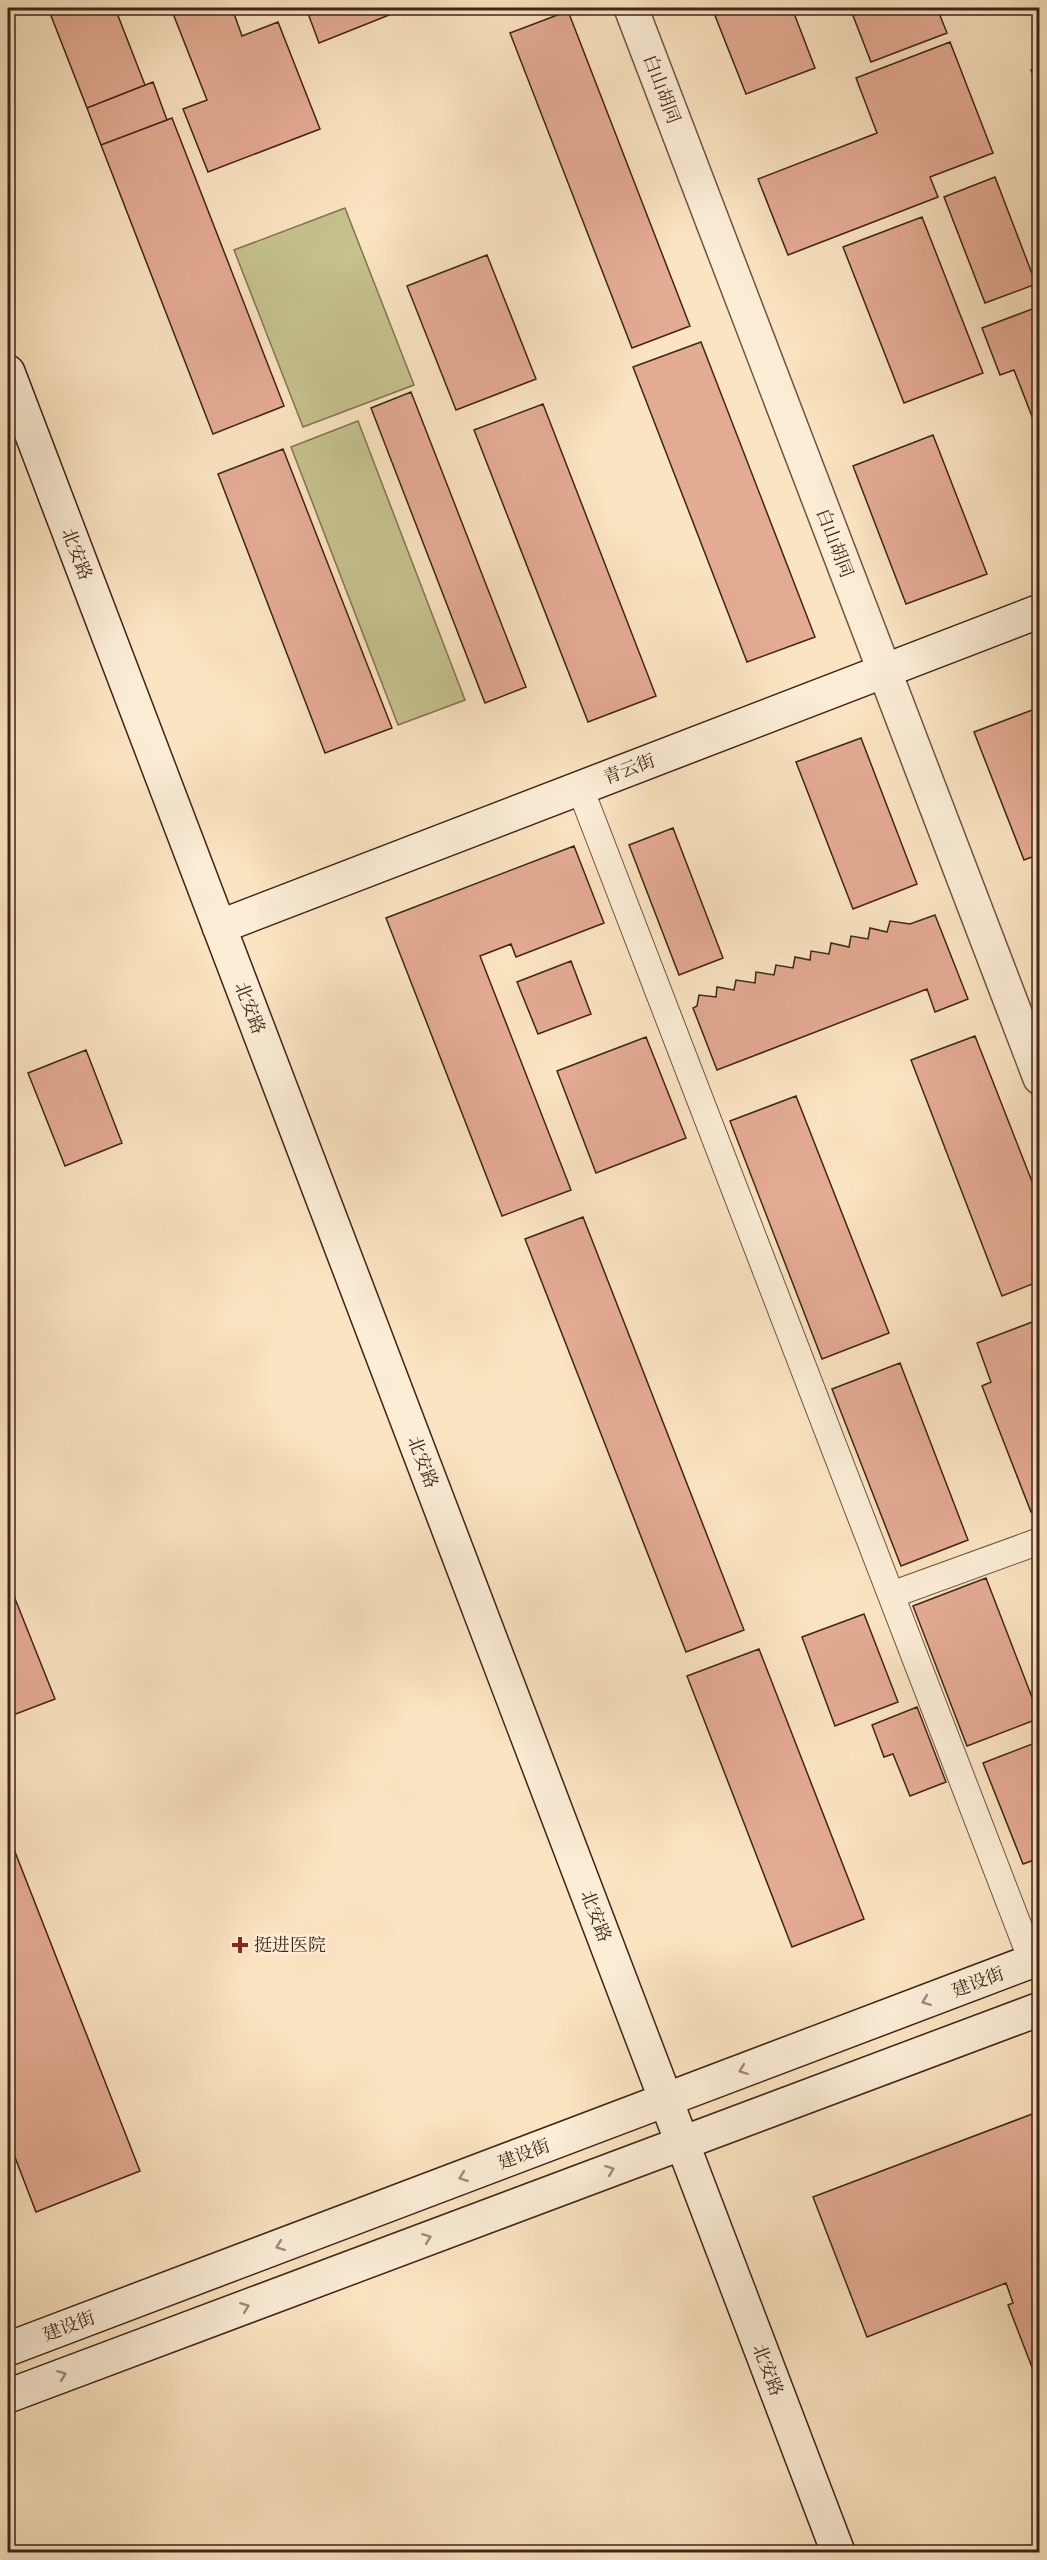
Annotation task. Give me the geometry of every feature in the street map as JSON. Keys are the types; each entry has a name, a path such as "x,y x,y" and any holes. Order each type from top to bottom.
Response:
{"street":[{"name":"白山胡同","path":"631,8 1040,1078"},
{"name":"北安路","path":"8,372 838,2553"},
{"name":"青云街","path":"219,927 1040,611"},
{"name":"建设街","path":"8,2349 1036,1960"},
{"path":"8,2396 1040,2009"}],"lane":[{"path":"580,788 891,1595 1036,1960"},
{"path":"891,1595 1040,1540"}],"shaded area":[{"path":"345,208 414,385 303,427 234,250"},
{"path":"358,421 465,700 398,725 291,447"}],"building":[{"path":"48,8 115,8 145,85 87,108"},
{"path":"182,8 232,8 242,36 278,22 320,129 208,172 183,109 207,100 172,11"},
{"path":"306,8 386,8 389,15 319,43"},
{"path":"712,8 792,8 815,68 746,94"},
{"path":"850,8 937,8 947,33 871,62"},
{"path":"568,11 690,326 632,348 510,33"},
{"path":"950,42 993,153 930,177 938,197 788,255 758,179 877,133 856,78"},
{"path":"1040,67 1040,91 1031,70"},
{"path":"153,82 167,120 101,145 87,108"},
{"path":"172,118 284,406 213,434 101,145"},
{"path":"995,177 1036,284 985,303 944,197"},
{"path":"922,217 983,373 904,403 843,247"},
{"path":"487,255 536,379 456,410 407,286"},
{"path":"1040,306 1040,437 1014,370 1000,375 982,328"},
{"path":"701,342 815,637 747,662 633,367"},
{"path":"411,392 526,687 485,703 371,408"},
{"path":"543,404 656,696 588,722 474,430"},
{"path":"933,435 987,574 906,604 853,466"},
{"path":"283,449 392,728 325,753 218,474"},
{"path":"1040,707 1040,854 1024,860 974,732"},
{"path":"861,738 917,884 853,909 796,762"},
{"path":"673,828 723,958 679,975 629,845"},
{"path":"574,846 604,923 516,957 511,944 480,956 571,1190 502,1216 386,918"},
{"path":"935,915 968,999 935,1012 927,989 717,1070 693,1008 697,1006 699,995 716,997 717,987 734,990 736,980 755,983 756,972 774,975 776,965 793,968 795,957 810,960 811,951 829,954 831,943 849,947 851,936 868,939 870,928 887,932 890,921 910,924"},
{"path":"571,961 591,1014 538,1034 517,982"},
{"path":"975,1036 1040,1202 1040,1281 1002,1296 911,1060"},
{"path":"646,1037 686,1138 596,1173 557,1071"},
{"path":"86,1050 122,1143 65,1166 28,1073"},
{"path":"796,1096 889,1333 822,1359 730,1121"},
{"path":"583,1217 744,1630 686,1652 525,1239"},
{"path":"1040,1319 1040,1508 1031,1512 982,1386 991,1382 977,1343"},
{"path":"900,1363 968,1540 901,1566 832,1389"},
{"path":"986,1578 1040,1718 967,1746 913,1606"},
{"path":"8,1581 55,1699 8,1717"},
{"path":"864,1614 898,1702 835,1726 802,1637"},
{"path":"759,1649 864,1919 792,1947 687,1676"},
{"path":"917,1707 946,1782 910,1796 893,1754 884,1757 872,1725"},
{"path":"1040,1741 1040,1858 1023,1864 983,1763"},
{"path":"8,1834 140,2171 36,2212 8,2139"},
{"path":"1040,2111 1040,2388 1008,2305 1013,2303 1006,2283 867,2337 813,2197"}],"place":[{"name":"挺进医院","path":"240,1945"}]}
